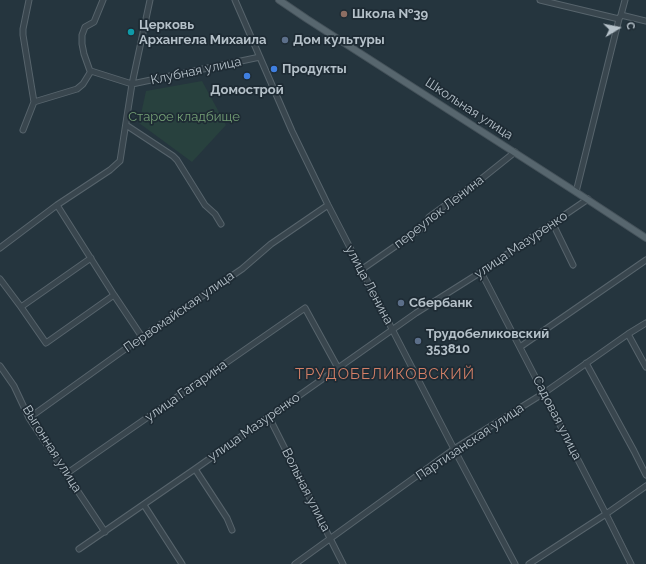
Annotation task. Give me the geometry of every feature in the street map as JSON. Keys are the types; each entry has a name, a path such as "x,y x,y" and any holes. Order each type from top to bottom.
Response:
{"main road":[{"name":"Школьная улица","path":"279,0 646,238"}],"street":[{"path":"23,130 34,102 23,35 29,0"},
{"path":"103,0 94,22 85,27 82,35 84,54 91,72 132,84"},
{"path":"0,248 57,205 110,170 120,161 132,84 150,0"},
{"name":"улица Ленина","path":"235,0 292,131 328,206 393,329 454,450 515,564"},
{"path":"540,0 646,21"},
{"path":"576,192 625,0"},
{"name":"Клубная улица","path":"132,84 260,57"},
{"path":"34,102 77,89 83,84 91,72"},
{"path":"126,125 177,160 205,205 215,214 221,224"},
{"name":"переулок Ленина","path":"361,270 423,227 429,217 480,180 515,152"},
{"name":"улица Мазуренко","path":"79,549 144,505 416,313 482,272 588,199"},
{"path":"57,205 142,337"},
{"name":"Первомайская улица","path":"29,418 142,337 242,269 271,244 328,206"},
{"path":"553,224 573,265"},
{"path":"21,307 91,258"},
{"path":"520,347 646,260"},
{"name":"Садовая улица","path":"482,272 631,564"},
{"path":"0,279 46,343 114,295"},
{"name":"улица Гагарина","path":"66,474 305,308 338,368"},
{"name":"Партизанская улица","path":"295,564 454,450 544,393 646,323"},
{"path":"628,334 646,367"},
{"path":"586,363 646,475"},
{"name":"Выгонная улица","path":"0,366 14,386 29,418 105,532"},
{"name":"Вольная улица","path":"269,417 343,564"},
{"path":"195,469 227,518 232,530"},
{"path":"529,564 646,486"},
{"path":"144,505 182,564"}],"green space":[{"name":"Старое кладбище","path":"202,81 226,125 192,162 139,123 146,91"}],"place":[{"name":"Школа №39","path":"344,14"},
{"name":"Церковь Архангела Михаила","path":"131,32"},
{"name":"Дом культуры","path":"285,40"},
{"name":"Продукты","path":"274,69"},
{"name":"Домострой","path":"247,76"},
{"name":"Сбербанк","path":"401,303"},
{"name":"Трудобеликовский 353810","path":"418,341"}],"district":[{"name":"ТРУДОБЕЛИКОВСКИЙ","path":"385,374"}]}
